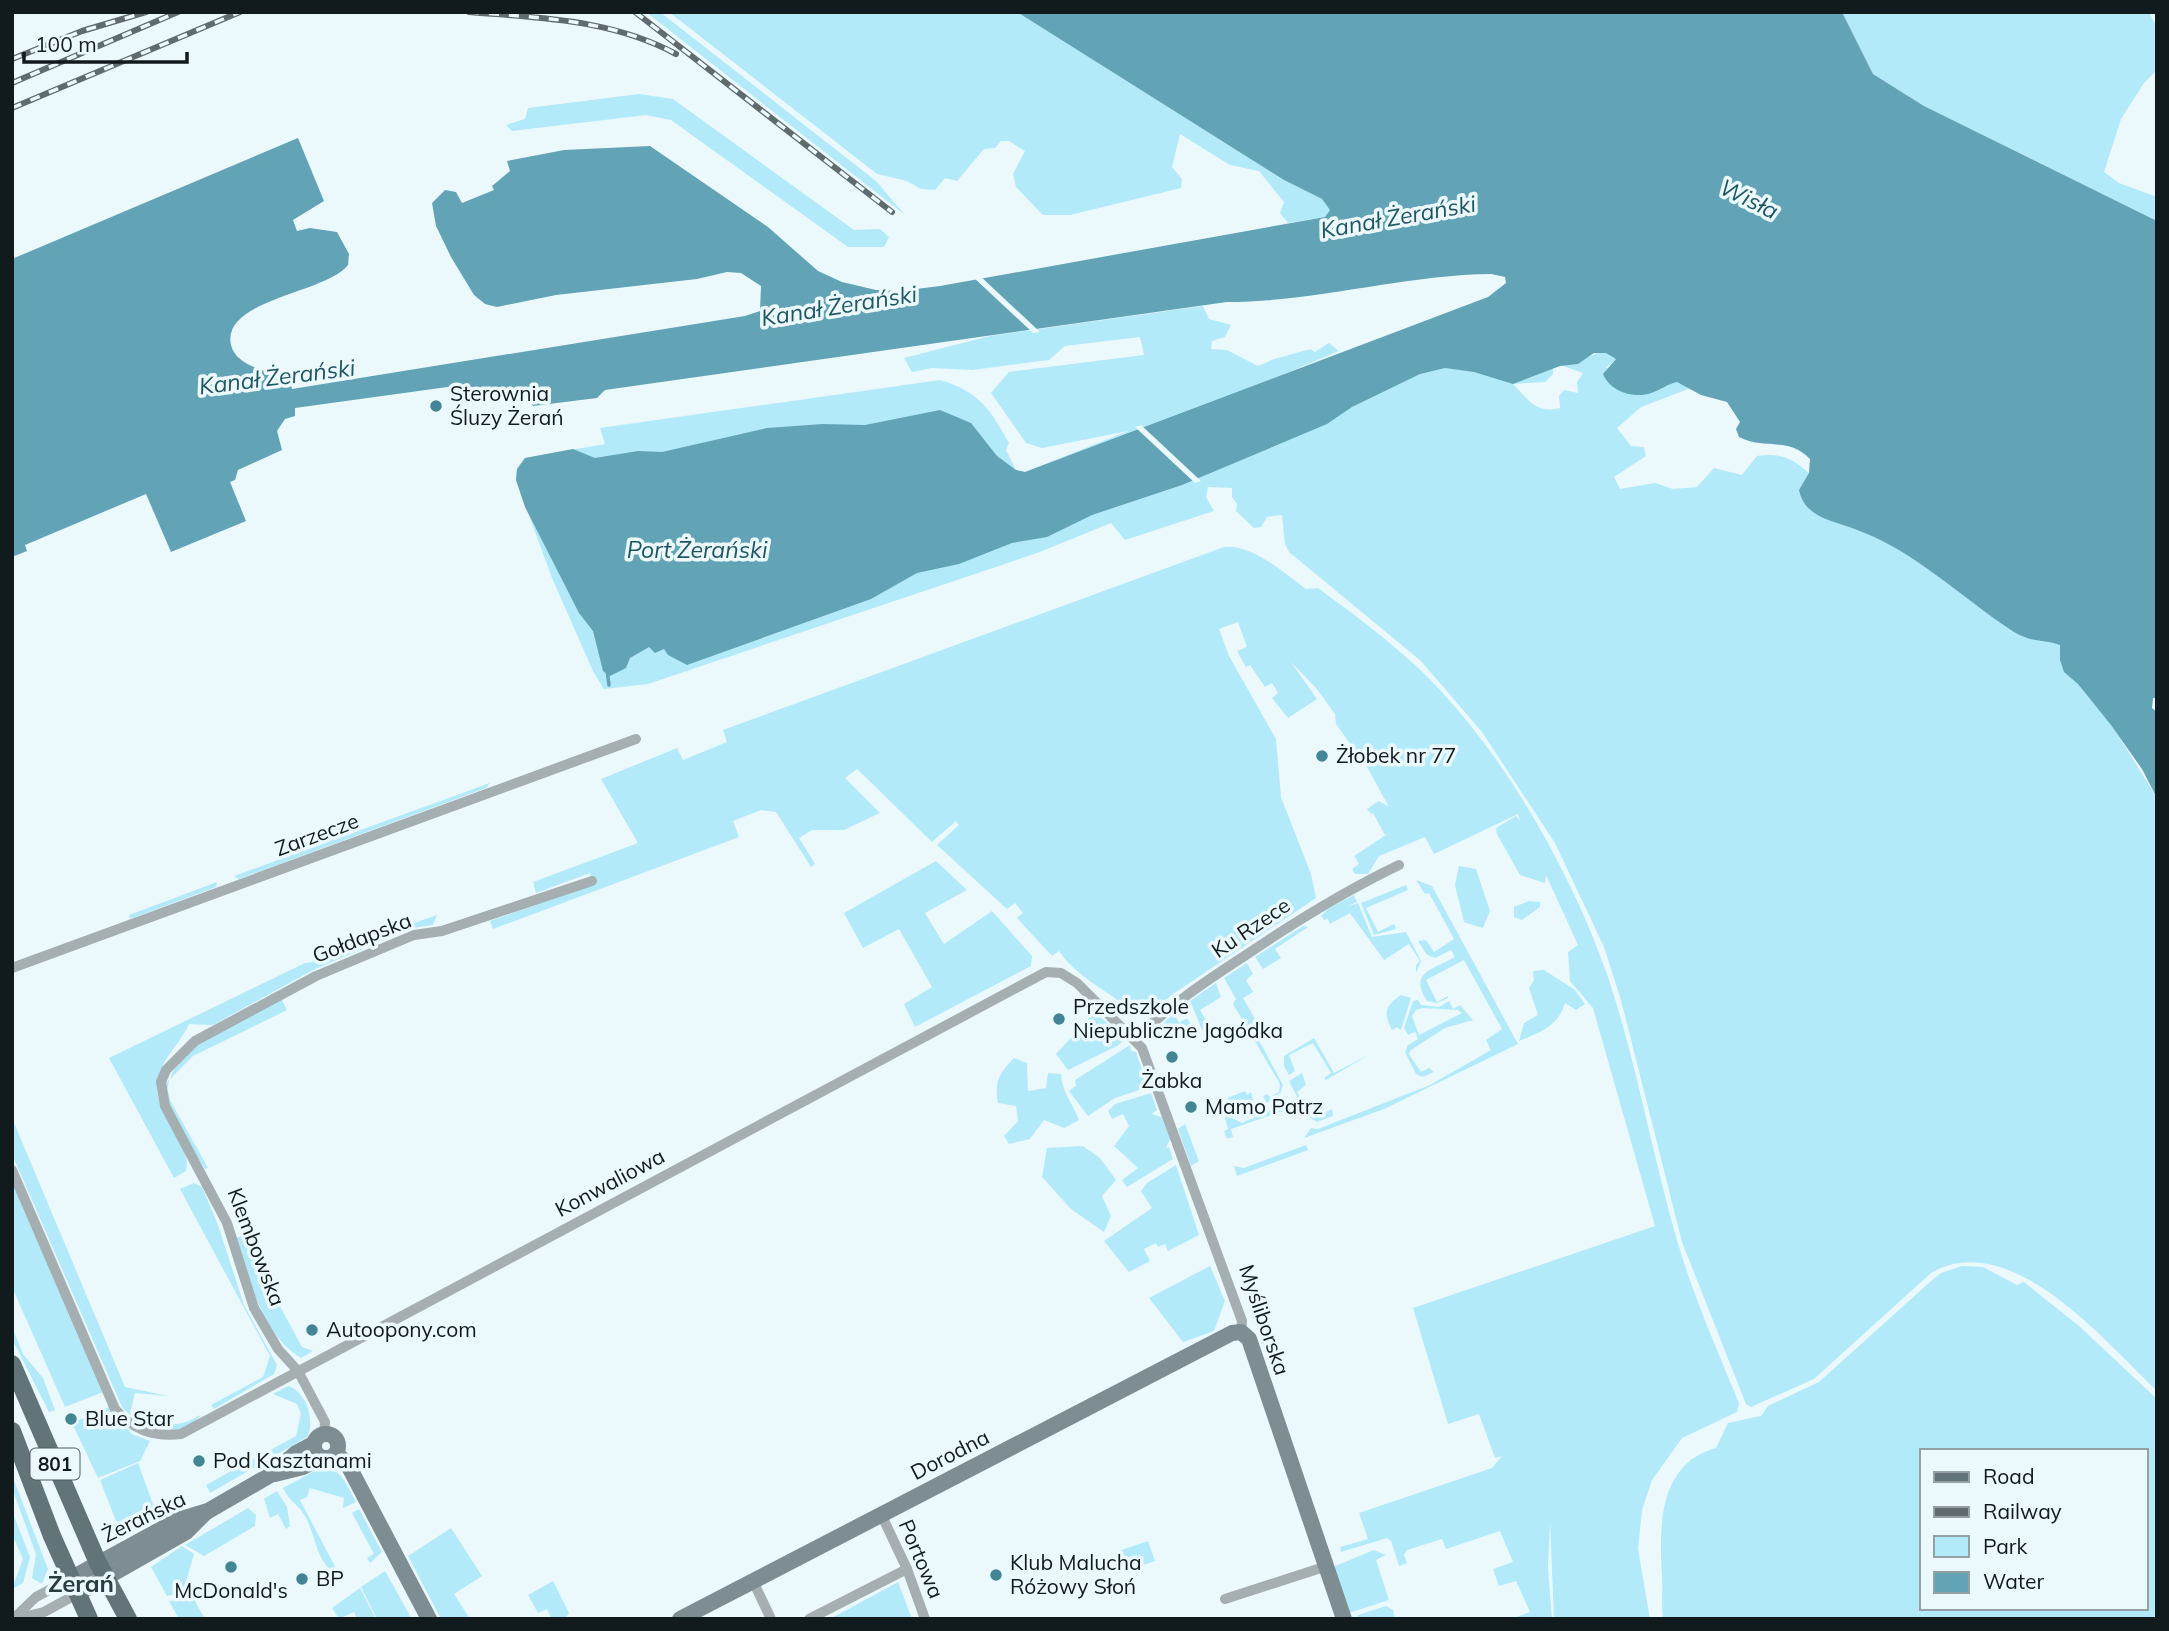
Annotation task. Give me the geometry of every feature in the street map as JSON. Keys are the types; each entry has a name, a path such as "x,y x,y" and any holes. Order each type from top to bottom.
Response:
{"main road":[{"name":"801","path":"12,1364 102,1570 128,1619"},
{"name":"801","path":"12,1431 73,1586 89,1619"}],"street":[{"name":"Zarzecze","path":"12,968 636,739"},
{"name":"Ku Rzece","path":"1135,1040 1179,1000 1310,912 1346,890 1399,865"},
{"name":"Gołdapska","path":"166,1070 195,1041 316,976 414,935 442,931 592,881"},
{"name":"Myśliborska","path":"1046,972 1061,973 1077,983 1145,1053 1242,1321 1241,1332 1249,1339 1324,1567 1344,1619"},
{"name":"Konwaliowa","path":"12,1170 115,1409 132,1426 155,1434 181,1434 1046,972"},
{"name":"Klembowska","path":"166,1070 161,1082 165,1106 227,1223 254,1308 278,1349 298,1371 325,1422 323,1447 347,1463 429,1619"},
{"name":"Dorodna","path":"680,1619 1232,1332 1241,1332"},
{"name":"Żerańska","path":"73,1586 186,1532 208,1511 272,1474 296,1453 323,1447"},
{"name":"Portowa","path":"881,1514 907,1569 925,1619"},
{"path":"1225,1599 1324,1567"},
{"path":"809,1619 907,1569"},
{"path":"753,1581 771,1619"},
{"path":"14,1619 44,1612 73,1586"},
{"path":"14,1619 36,1597 73,1586"}],"green space":[{"path":"646,12 660,12 876,181 905,215"},
{"path":"669,12 1017,12 1284,180 1322,199 1330,210 1325,217 1288,223 1280,213 1284,202 1259,171 1230,165 1180,134 1172,167 1182,179 1181,188 1070,215 1043,215 1016,187 1013,174 1025,151 1009,141 1001,141 995,148 984,149 957,181 945,178 935,190 921,189 907,181 877,174"},
{"path":"1842,12 2149,12 2157,28 2157,70 2144,83 2121,119 2104,172 2119,183 2157,197 2157,221 1924,106 1873,74"},
{"path":"639,94 673,99 854,230 880,229 889,237 884,247 848,247 671,120 646,115 512,131 506,125 525,119 528,108"},
{"path":"1203,306 1209,319 1231,325 1225,337 1212,341 1211,349 1227,350 1258,366 1311,349 1315,352 1329,343 1339,351 1040,477 917,460 525,458 605,444 600,428 940,380 965,390 982,403 1009,443 1006,450 1016,470 1025,472 1128,431 1042,448 1026,443 991,393 1009,372 1144,355 1140,337 1065,346 1049,360 972,370 932,368 912,372 904,358 990,336"},
{"path":"1611,349 1616,359 1606,368 1671,377 1696,386 1641,407 1617,428 1631,446 1644,447 1646,456 1614,477 1620,489 1655,483 1673,489 1697,487 1714,468 1742,475 1757,456 1765,455 1785,457 1809,473 1810,459 1794,446 1749,442 1768,438 1796,443 2040,609 2157,798 2157,1391 2084,1320 2054,1296 2024,1277 1993,1265 1962,1263 1931,1273 1814,1379 1751,1407 1746,1404 1682,1242 1621,1000 1604,947 1555,843 1482,732 1421,661 1289,552 1285,544 1282,515 1267,517 1261,527 1254,528 1236,511 1237,504 1232,497 1232,488 1208,487 1206,497 1214,511 1125,540 1111,523 1037,553 648,684 604,689 593,671 552,578 516,480 517,469 530,507 857,520 1414,367 1553,369 1553,374 1545,382 1513,384 1539,407 1560,408 1559,396 1564,390 1578,393 1577,382 1583,373 1560,365"},
{"path":"1224,547 1246,550 1268,561 1306,589 1318,588 1393,646 1447,698 1477,733 1530,812 1554,854 1594,939 1619,1012 1683,1261 1739,1403 1737,1412 1682,1438 1652,1480 1642,1510 1638,1549 1650,1619 1554,1619 1550,1523 1548,1568 1552,1619 1511,1619 1530,1612 1516,1581 1499,1586 1493,1569 1513,1562 1500,1531 1446,1549 1442,1539 1407,1550 1404,1555 1407,1563 1399,1566 1391,1541 1387,1538 1341,1552 1340,1547 1368,1539 1359,1513 1492,1468 1502,1456 1495,1458 1479,1414 1448,1424 1413,1308 1655,1226 1593,1008 1570,981 1568,952 1578,945 1546,875 1545,883 1520,875 1497,834 1496,828 1516,816 1520,821 1518,814 1434,854 1425,837 1379,856 1368,874 1355,874 1352,869 1359,864 1354,856 1389,833 1385,835 1373,813 1367,809 1379,801 1389,807 1367,767 1336,724 1335,714 1316,688 1291,662 1317,699 1288,718 1272,698 1278,693 1272,683 1265,687 1250,665 1246,667 1237,651 1247,647 1238,622 1219,629 1229,656 1276,739 1281,797 1311,874 1316,898 1173,994 1146,1017 1142,1012 1138,1016 1086,978 1059,951 1052,956 1017,918 1023,913 1015,903 1007,909 937,845 959,825 956,821 932,842 857,769 845,778 880,813 844,830 812,830 799,838 815,864 811,867 776,812 761,810 733,821 739,837 493,929 490,921 593,885 590,873 536,893 533,882 638,843 601,779 677,748 683,760 727,742 723,730"},
{"path":"490,783 486,788 239,879 234,876"},
{"path":"936,861 967,890 925,913 944,944 992,911 1032,956 1031,966 915,1027 904,1004 932,987 899,929 863,948 844,913"},
{"path":"1459,866 1476,869 1490,911 1483,928 1464,922 1455,885"},
{"path":"1416,880 1432,886 1518,1044 1384,1109 1304,1138 1311,1128 1318,1129 1430,1085 1491,1050 1486,1040 1502,1029 1464,960 1426,980 1437,1002 1448,996 1437,1003 1427,1001 1420,984 1422,977 1455,957 1451,950 1435,958 1427,955 1418,941 1426,940 1434,952 1454,939 1429,893 1425,894"},
{"path":"217,882 216,887 130,919 129,915"},
{"path":"1406,885 1408,890 1366,908 1378,932 1394,924 1396,929 1374,935 1361,903"},
{"path":"1354,895 1357,902 1346,907 1358,903 1372,937 1406,932 1421,961 1416,973 1416,965 1420,961 1409,944 1384,960 1350,913 1330,924 1328,919 1324,920 1321,916 1328,909"},
{"path":"1529,901 1540,902 1540,907 1522,920 1514,917 1514,907"},
{"path":"437,915 433,925 412,928 311,971 213,1025 189,1024 163,1065 158,1080 161,1105 187,1161 186,1171 174,1178 109,1058 305,963 313,962 311,955 408,919 411,924"},
{"path":"1303,926 1308,927 1275,949 1281,958 1263,969 1255,957"},
{"path":"1247,963 1253,974 1246,980 1253,992 1243,998 1261,1029 1255,1033 1283,1085 1281,1092 1267,1103 1263,1096 1267,1094 1270,1097 1279,1092 1280,1084 1233,1004 1236,999 1224,978"},
{"path":"1544,970 1575,990 1585,1004 1576,1010 1565,1003 1553,1023 1519,1041 1524,1023 1538,1015 1529,988 1534,980 1533,971"},
{"path":"1216,983 1221,997 1200,1010 1214,1034 1207,1042 1190,1001"},
{"path":"1401,995 1411,998 1401,1030 1397,1027 1392,1030 1387,1010"},
{"path":"281,998 287,1010 193,1056 171,1078 184,1056 201,1042"},
{"path":"1413,1001 1439,1007 1449,1001 1453,1009 1460,1005 1473,1020 1445,1028 1411,1050 1409,1054 1421,1072 1429,1068 1434,1072 1422,1077 1416,1074 1405,1052 1408,1045 1418,1039 1415,1032 1408,1035 1404,1028","holes":["1423,1008 1458,1010 1462,1013 1419,1035 1412,1016 1416,1010"]},
{"path":"1178,1010 1183,1012 1176,1017 1179,1023 1187,1018 1193,1028 1176,1035 1173,1029 1168,1033 1170,1037 1160,1041 1157,1029"},
{"path":"1095,1012 1124,1039 1119,1045 1068,1070 1056,1054"},
{"path":"1314,1038 1334,1073 1372,1053 1326,1080 1324,1078 1331,1073 1313,1043 1289,1055 1295,1071 1289,1075 1284,1066 1284,1056"},
{"path":"1130,1045 1131,1051 1136,1052 1148,1087 1115,1098 1088,1116 1069,1091 1076,1086 1075,1080"},
{"path":"1014,1058 1027,1063 1028,1091 1046,1088 1048,1073 1061,1074 1079,1120 1064,1128 1044,1120 1030,1139 1009,1144 1004,1136 1018,1121 1016,1106 998,1103 997,1083 1001,1073"},
{"path":"1302,1073 1306,1085 1297,1092 1313,1118 1332,1109 1333,1116 1317,1122 1307,1116 1289,1081"},
{"path":"168,1091 170,1100 208,1168 205,1169 175,1120 172,1113"},
{"path":"1245,1091 1247,1095 1251,1092 1256,1109 1237,1114 1227,1098"},
{"path":"1151,1093 1157,1110 1152,1114 1166,1119 1171,1137 1166,1148 1169,1147 1173,1159 1127,1187 1122,1180 1138,1168 1114,1146 1129,1126 1123,1114 1112,1119 1108,1111 1115,1104"},
{"path":"1287,1103 1289,1109 1231,1129 1233,1137 1227,1139 1224,1131 1228,1129 1224,1114 1242,1123"},
{"path":"12,1118 125,1387 168,1396 135,1393 130,1413 165,1424 182,1423 200,1415 194,1423 185,1428 162,1429 139,1420 122,1407 12,1154"},
{"path":"1185,1124 1199,1161 1191,1166 1178,1129"},
{"path":"1306,1145 1308,1150 1237,1176 1234,1166 1244,1168"},
{"path":"1083,1146 1100,1158 1116,1180 1102,1196 1111,1216 1104,1232 1071,1209 1042,1177 1047,1148"},
{"path":"1176,1165 1199,1235 1168,1251 1165,1244 1158,1247 1156,1243 1144,1249 1150,1261 1129,1272 1104,1241 1152,1208 1141,1191 1147,1183"},
{"path":"12,1181 103,1392 65,1407 12,1287"},
{"path":"194,1183 202,1187 218,1225 244,1305 277,1365 274,1374 214,1409 211,1405 263,1377 270,1356 180,1189"},
{"path":"242,1236 302,1347 313,1351 301,1358 287,1348 276,1335 259,1304 236,1238"},
{"path":"1210,1266 1225,1301 1214,1331 1183,1342 1149,1298"},
{"path":"1962,1266 1983,1267 2017,1285 2024,1282 2079,1326 2157,1399 2157,1619 1663,1619 1662,1518 1673,1482 1683,1468 1697,1456 1716,1448 1728,1423 1761,1416 1768,1406 1819,1382 1941,1273"},
{"path":"12,1327 23,1354 43,1378 55,1410 49,1412 12,1339"},
{"path":"288,1386 300,1394 308,1407 310,1430 307,1437 210,1493 206,1485 242,1465 239,1458 248,1454 252,1460 296,1436 301,1414 297,1404 273,1394"},
{"path":"109,1407 132,1434 150,1441 140,1461 98,1478 72,1423"},
{"path":"138,1463 158,1518 132,1532 116,1521 100,1480"},
{"path":"322,1467 339,1474 356,1502 343,1508 344,1498 310,1488 307,1497 300,1500 340,1576 324,1563 306,1517 283,1488"},
{"path":"12,1475 48,1569 42,1584 32,1578 36,1554 12,1488"},
{"path":"277,1491 287,1507 290,1526 286,1529 278,1514 270,1518 264,1499"},
{"path":"248,1508 256,1515 255,1526 204,1556 185,1545"},
{"path":"359,1509 382,1552 370,1563 367,1558 374,1554 352,1513"},
{"path":"12,1511 30,1557 23,1583 12,1589 23,1559 12,1534"},
{"path":"451,1528 482,1576 454,1594 470,1619 441,1619 408,1556"},
{"path":"1148,1541 1155,1561 1126,1571 1119,1551"},
{"path":"182,1546 194,1554 185,1585 197,1589 167,1596 151,1567"},
{"path":"1374,1550 1386,1555 1376,1560 1389,1600 1349,1613 1333,1567"},
{"path":"385,1571 412,1619 377,1619 361,1587"},
{"path":"553,1581 569,1613 565,1619 552,1619 547,1609 538,1613 528,1595"},
{"path":"898,1582 912,1619 830,1619"},
{"path":"360,1588 376,1619 357,1619 354,1612 339,1619 332,1608"},
{"path":"193,1598 205,1619 179,1619 169,1601"},
{"path":"1386,1606 1393,1610 1395,1619 1357,1619 1358,1615"}],"water":[{"path":"1017,12 1842,12 1873,74 1924,106 2157,221 2157,698 2153,698 2152,708 2157,712 2157,798 2142,769 2111,725 2078,684 2064,672 2060,660 2060,645 2027,638 2014,632 1917,561 1875,537 1827,520 1813,512 1802,499 1799,490 1809,473 1810,459 1802,452 1785,445 1757,443 1739,437 1736,429 1740,422 1727,402 1701,395 1677,382 1645,395 1617,390 1603,374 1616,359 1606,353 1594,353 1578,364 1560,366 1513,384 1474,372 1445,368 1420,374 1352,407 1327,424 1182,485 1092,515 1047,537 1012,543 959,564 917,573 871,599 687,665 668,655 664,649 655,653 649,647 630,658 626,668 610,676 603,671 593,631 579,613 525,507 516,480 517,469 525,458 573,449 595,458 638,451 662,452 767,428 823,424 865,425 940,410 971,423 997,456 1016,470 1025,472 1488,297 1506,283 1505,277 1491,274 1425,279 1293,298 1227,302 605,390 597,398 533,406 529,400 462,385 295,408 295,416 285,419 277,431 282,450 238,470 235,480 230,482 246,521 171,552 146,494 25,545 27,551 12,557 12,259 298,138 324,201 293,220 297,231 310,228 337,232 349,254 348,265 336,275 258,307 242,317 232,330 231,345 234,353 247,364 290,378 292,389 745,316 760,311 761,286 741,273 727,272 697,279 556,295 497,307 485,304 474,295 436,226 432,203 445,190 456,192 462,203 494,190 492,186 510,171 507,161 564,150 650,146 768,227 818,271 842,282 876,290 900,291 940,286 1325,217 1330,210 1322,199 1284,180"}],"pier":[{"path":"979,275 1040,332 1033,333 972,276"},
{"path":"1141,425 1201,481 1195,483 1135,427"}],"waterway":[{"path":"607,670 609,685"}],"railway":[{"path":"12,59 82,31 146,12"},
{"path":"12,83 178,12"},
{"path":"12,108 240,12"},
{"path":"469,12 601,27 651,42 676,54"},
{"path":"635,12 892,212"}],"place":[{"name":"Sterownia Śluzy Żerań","path":"436,406"},
{"name":"Żłobek nr 77","path":"1322,756"},
{"name":"Przedszkole Niepubliczne Jagódka","path":"1059,1019"},
{"name":"Żabka","path":"1172,1057"},
{"name":"Mamo Patrz","path":"1191,1107"},
{"name":"Autoopony.com","path":"312,1330"},
{"name":"Blue Star","path":"71,1419"},
{"name":"Pod Kasztanami","path":"199,1461"},
{"name":"McDonald's","path":"231,1567"},
{"name":"Klub Malucha Różowy Słoń","path":"996,1575"},
{"name":"BP","path":"302,1579"}],"district":[{"name":"Żerań","path":"81,1584"}],"water label":[{"name":"Wisła","path":"1749,199"},
{"name":"Kanał Żerański","path":"1398,217"},
{"name":"Kanał Żerański","path":"839,306"},
{"name":"Kanał Żerański","path":"277,377"},
{"name":"Port Żerański","path":"697,550"}]}
